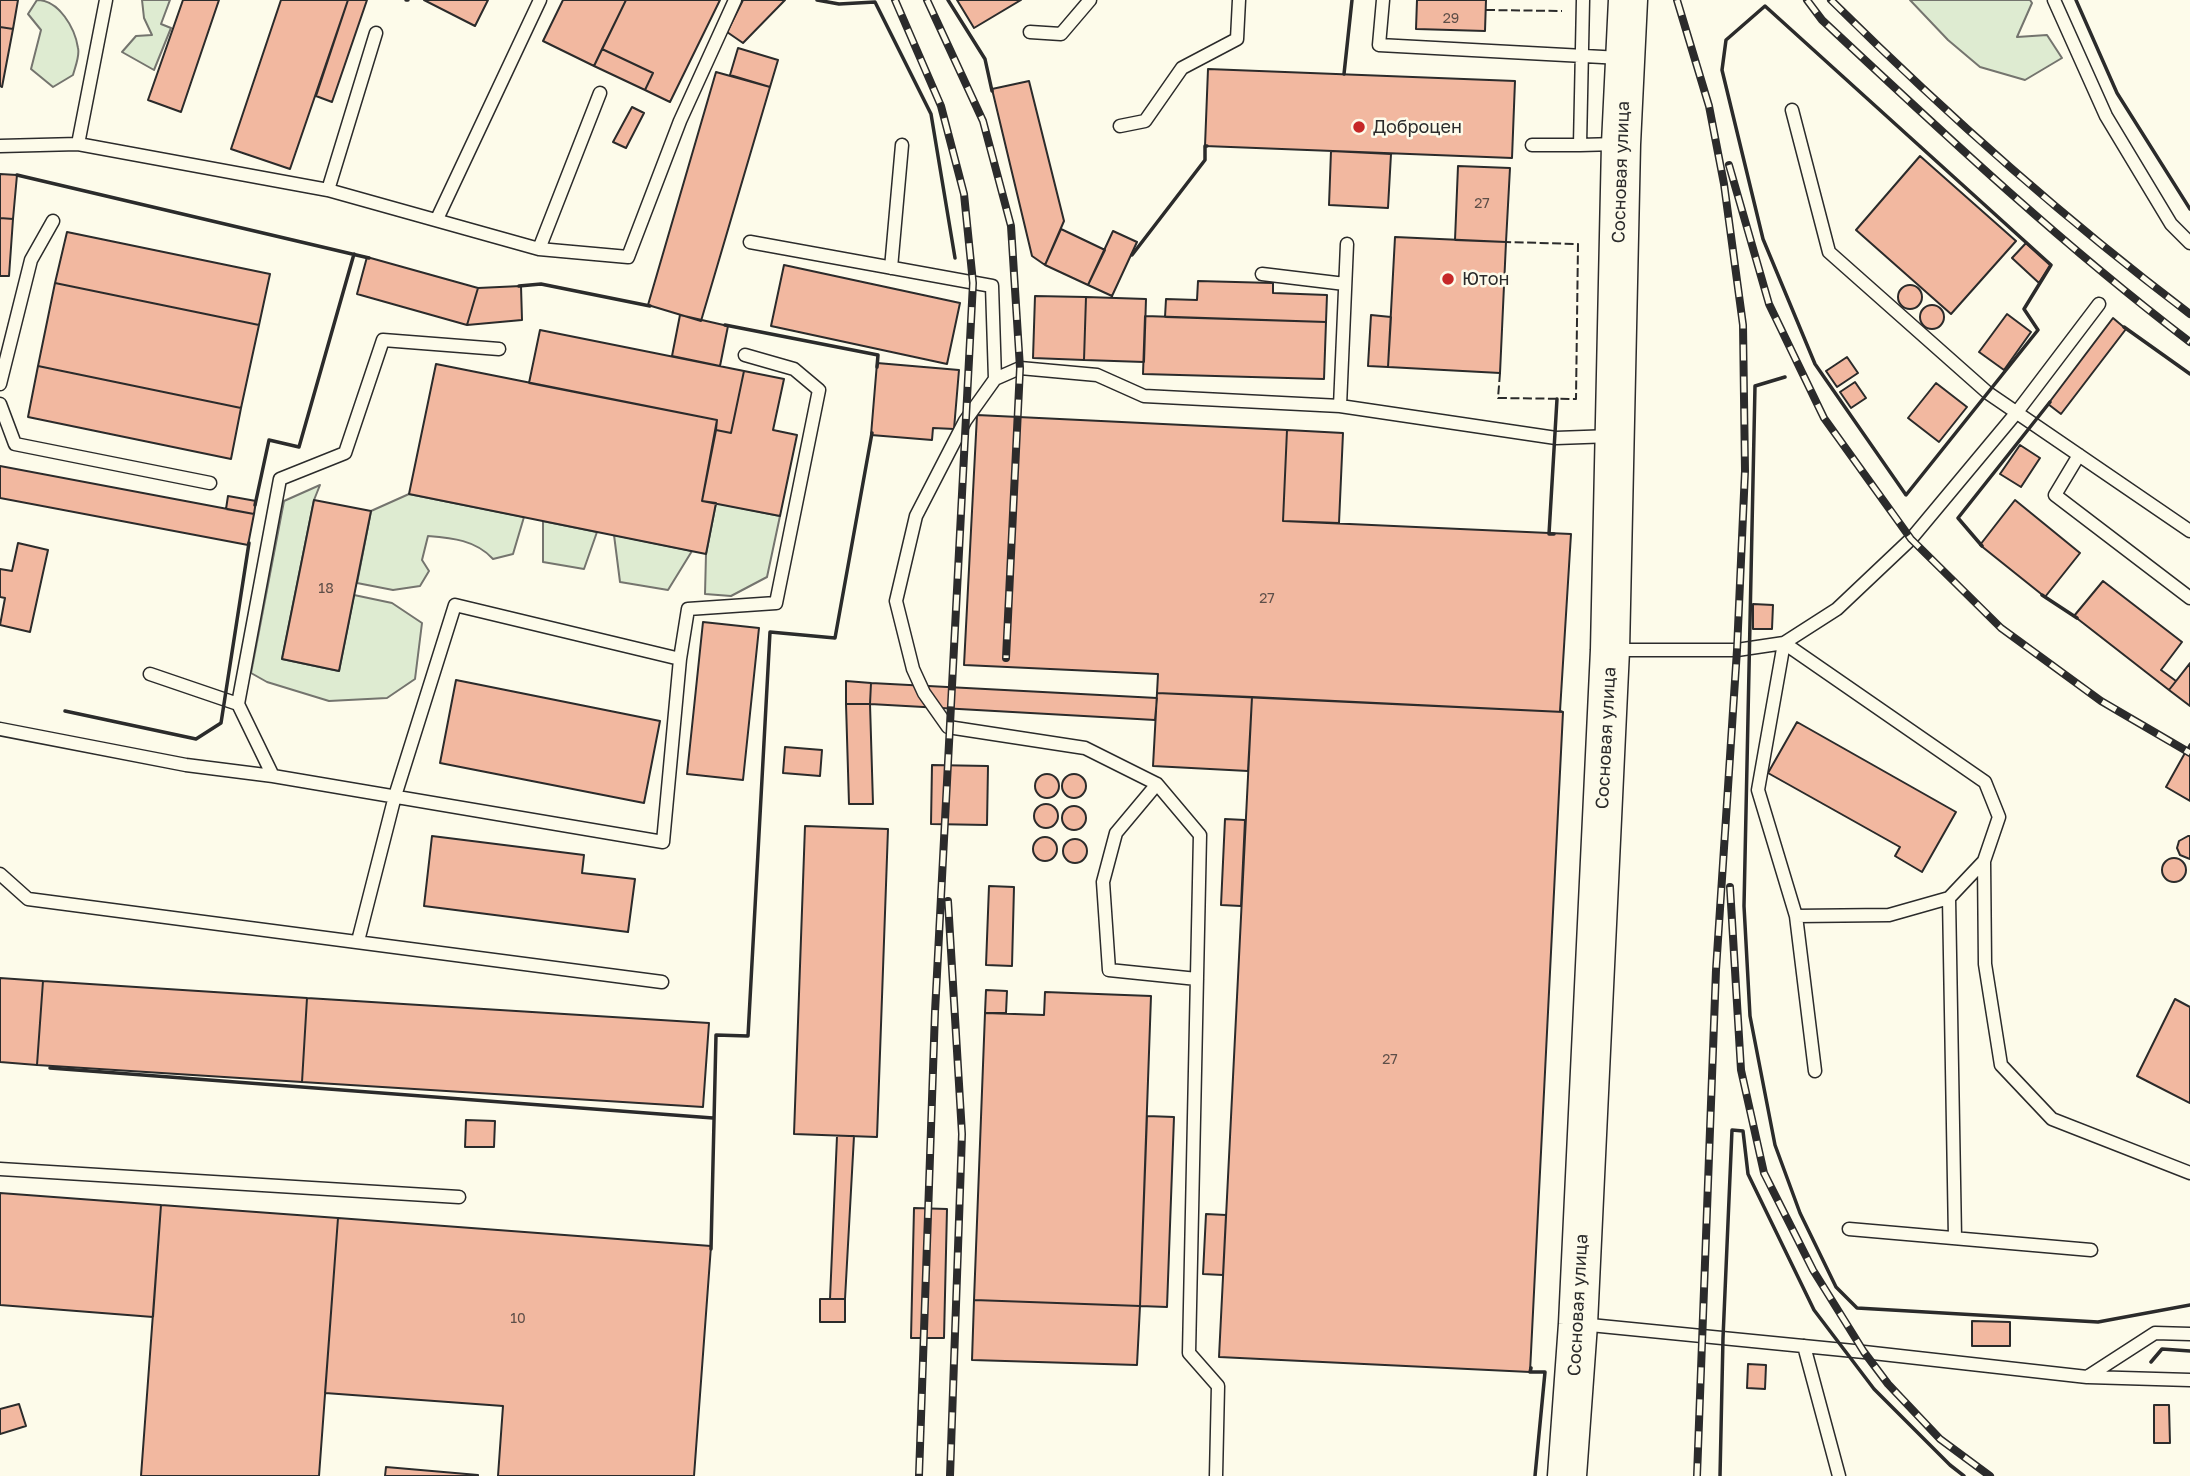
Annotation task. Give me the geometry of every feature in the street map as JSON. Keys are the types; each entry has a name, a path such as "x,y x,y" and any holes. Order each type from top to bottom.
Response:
{"main road":[{"name":"Сосновая улица","path":"1567,1476 1578,1324 1610,650 1621,144 1628,0"}],"lane":[{"path":"78,144 106,0"},
{"path":"437,219 540,0"},
{"path":"0,145 78,144 328,190 539,249 628,257 680,121 734,0"},
{"path":"1030,32 1060,34 1090,0"},
{"path":"1120,126 1145,121 1182,68 1237,39 1239,0"},
{"path":"1383,0 1379,45 1625,59"},
{"path":"1580,145 1583,0"},
{"path":"2054,0 2106,116 2171,224 2190,243"},
{"path":"328,190 376,33"},
{"path":"539,249 600,93"},
{"path":"1792,110 1829,252 1988,393 2190,531"},
{"path":"1532,145 1621,144"},
{"path":"891,268 902,145"},
{"path":"0,384 7,330 31,260 53,221"},
{"path":"750,242 992,286 995,379"},
{"path":"1340,406 1347,244"},
{"path":"1262,274 1345,284"},
{"path":"1610,650 1737,650 1784,643 1838,609 1911,539 2017,412 2099,304"},
{"path":"273,776 238,704 280,479 345,453 383,340 499,349"},
{"path":"0,729 186,765 273,776 663,842 680,659 688,609 776,603 819,390 794,369 745,355"},
{"path":"1216,1476 1219,1386 1189,1353 1200,835 1157,784 1085,748 948,727 924,693 913,669 895,601 916,516 965,421 995,379 1020,368 1097,375 1144,396 1340,406 1556,438 1616,436"},
{"path":"0,404 15,444 210,482"},
{"path":"2079,455 2055,495 2190,598"},
{"path":"358,941 395,796 455,606 680,659"},
{"path":"1784,643 1984,782 1999,817 1984,861 1985,964 2001,1065 2052,1119 2190,1173"},
{"path":"1784,643 1758,790 1797,916 1815,1071"},
{"path":"150,674 238,704"},
{"path":"1157,784 1116,833 1103,882 1109,970 1197,979"},
{"path":"1797,916 1889,915 1949,898 1984,861"},
{"path":"0,874 29,899 662,982"},
{"path":"1949,898 1955,1238"},
{"path":"0,1169 459,1197"},
{"path":"1849,1229 2091,1250"},
{"path":"1578,1324 2087,1377 2190,1380"},
{"path":"2087,1377 2155,1333 2190,1334"},
{"path":"1804,1346 1839,1476"}],"green space":[{"path":"37,0 52,5 65,16 78,48 73,75 53,87 31,69 41,30 28,14"},
{"path":"142,0 170,0 161,24 171,28 154,70 122,52 136,36 152,35 144,18"},
{"path":"1910,0 2030,0 2032,3 2017,37 2047,35 2062,58 2025,80 1980,67 1948,40"},
{"path":"320,485 314,500 282,659 339,671 354,595 392,603 422,623 415,679 387,698 329,701 267,682 251,673 284,501"},
{"path":"409,494 524,517 513,554 493,559 471,544 428,536 422,560 429,571 420,586 393,590 357,583 371,511"},
{"path":"716,503 780,516 767,577 731,596 705,594 706,554"},
{"path":"543,521 597,532 584,569 543,562"},
{"path":"614,535 692,551 668,590 620,582"}],"building":[{"path":"0,0 18,0 13,29 0,27"},
{"path":"183,0 219,0 181,112 148,100"},
{"path":"281,0 348,0 290,169 231,149"},
{"path":"348,0 367,0 332,102 316,96"},
{"path":"424,0 488,0 475,26"},
{"path":"563,0 626,0 594,66 543,41"},
{"path":"626,0 720,0 670,102 645,90 653,73 602,49"},
{"path":"743,0 785,0 743,43 727,32"},
{"path":"957,0 1021,0 974,28"},
{"path":"1417,0 1486,0 1485,31 1416,29"},
{"path":"0,27 13,29 2,87 0,86"},
{"path":"738,48 778,60 770,87 730,75"},
{"path":"602,49 653,73 645,90 594,66"},
{"name":"Доброцен","path":"1208,69 1515,81 1512,158 1205,146"},
{"path":"716,72 770,87 701,321 648,305"},
{"path":"1029,81 1064,221 1045,265 1032,256 992,89"},
{"path":"632,107 644,113 626,148 613,142"},
{"path":"1331,151 1391,154 1388,208 1329,205"},
{"path":"1920,156 2016,241 1951,314 1856,230"},
{"path":"1458,166 1510,168 1506,242 1455,240"},
{"path":"0,174 17,175 13,219 0,218"},
{"path":"0,218 13,219 9,276 0,276"},
{"path":"1061,229 1105,250 1088,285 1045,265"},
{"path":"1113,231 1137,242 1112,296 1088,285"},
{"path":"67,232 270,274 259,325 55,283"},
{"name":"Ютон","path":"1395,237 1506,242 1500,373 1388,367"},
{"path":"2026,243 2051,265 2039,283 2012,258"},
{"path":"367,257 478,288 467,325 357,294"},
{"path":"784,265 960,303 947,364 771,326"},
{"path":"1198,281 1273,283 1273,293 1327,295 1326,322 1165,317 1166,299 1197,300"},
{"path":"55,283 259,325 241,408 38,366"},
{"path":"1910,285 1918,289 1922,297 1918,305 1910,309 1902,305 1898,297 1902,289"},
{"path":"521,286 522,320 467,325 478,288"},
{"path":"1035,296 1086,297 1084,360 1033,358"},
{"path":"1086,297 1146,299 1144,362 1084,360"},
{"path":"1932,305 1940,309 1944,317 1940,325 1932,329 1924,325 1920,317 1924,309"},
{"path":"2007,314 2031,332 2004,370 1979,352"},
{"path":"680,315 728,326 720,366 672,356"},
{"path":"1371,315 1391,317 1388,367 1368,366"},
{"path":"1145,316 1326,322 1324,379 1143,374"},
{"path":"2113,318 2126,329 2061,414 2048,404"},
{"path":"540,330 744,371 731,433 716,430 717,420 529,383"},
{"path":"1847,357 1858,373 1837,387 1826,371"},
{"path":"877,363 959,370 954,429 933,428 932,440 871,435"},
{"path":"436,364 717,420 702,501 716,503 706,554 409,494"},
{"path":"38,366 241,408 231,459 28,417"},
{"path":"744,371 784,379 773,430 797,435 780,516 702,501 716,430 731,433"},
{"path":"1855,382 1866,398 1851,408 1840,392"},
{"path":"1936,383 1967,407 1939,442 1908,418"},
{"path":"977,415 1287,430 1283,521 1571,534 1560,711 1563,712 1157,693 1158,674 964,665"},
{"path":"1287,430 1343,433 1339,523 1283,521"},
{"path":"2020,445 2040,458 2021,487 2000,474"},
{"path":"0,466 254,514 248,545 0,498"},
{"path":"228,496 256,501 254,514 226,509"},
{"path":"314,500 371,511 339,671 282,659"},
{"path":"2015,500 2080,553 2045,597 1980,545"},
{"path":"18,543 48,550 30,632 0,625 5,598 0,597 0,569 12,571"},
{"path":"2103,581 2182,642 2161,670 2176,681 2169,690 2074,616"},
{"path":"1753,604 1773,605 1772,629 1753,629"},
{"path":"703,622 759,628 743,780 687,774"},
{"path":"2190,663 2190,706 2169,690"},
{"path":"456,680 660,721 644,803 440,763"},
{"path":"846,681 871,683 870,704 846,704"},
{"path":"871,683 1157,698 1155,720 870,704"},
{"path":"1157,693 1252,697 1248,771 1153,766"},
{"path":"1252,697 1563,712 1530,1372 1219,1357"},
{"path":"846,704 870,704 873,804 849,804"},
{"path":"1797,722 1956,812 1922,872 1895,856 1900,847 1768,773"},
{"path":"2190,744 2190,801 2166,787"},
{"path":"785,747 822,750 820,776 783,773"},
{"path":"932,765 988,766 987,825 931,824"},
{"path":"1047,774 1055,778 1059,786 1055,794 1047,798 1039,794 1035,786 1039,778"},
{"path":"1074,774 1082,778 1086,786 1082,794 1074,798 1066,794 1062,786 1066,778"},
{"path":"1046,804 1054,808 1058,816 1054,824 1046,828 1038,824 1034,816 1038,808"},
{"path":"1074,806 1082,810 1086,818 1082,826 1074,830 1066,826 1062,818 1066,810"},
{"path":"1225,819 1245,820 1241,906 1221,905"},
{"path":"805,826 888,829 877,1137 794,1134"},
{"path":"432,836 584,855 582,873 635,879 628,932 424,906"},
{"path":"2188,836 2190,859 2180,855 2177,848 2179,841"},
{"path":"1045,837 1053,841 1057,849 1053,857 1045,861 1037,857 1033,849 1037,841"},
{"path":"1075,839 1083,843 1087,851 1083,859 1075,863 1067,859 1063,851 1067,843"},
{"path":"2174,858 2182,862 2186,870 2182,878 2174,882 2166,878 2162,870 2166,862"},
{"path":"989,886 1014,887 1012,966 986,965"},
{"path":"0,978 43,981 37,1065 0,1062"},
{"path":"43,981 307,998 302,1082 37,1065"},
{"path":"986,990 1007,991 1006,1013 985,1013"},
{"path":"1045,992 1151,996 1140,1306 974,1300 985,1013 1044,1015"},
{"path":"307,998 709,1023 703,1107 302,1082"},
{"path":"2175,999 2190,1007 2190,1103 2137,1076"},
{"path":"1147,1116 1174,1117 1167,1307 1140,1306"},
{"path":"466,1120 495,1121 494,1147 465,1147"},
{"path":"837,1136 854,1136 845,1299 830,1299"},
{"path":"0,1193 161,1205 153,1317 0,1305"},
{"path":"161,1205 338,1218 319,1476 141,1476"},
{"path":"914,1208 947,1209 944,1338 911,1338"},
{"path":"1206,1214 1226,1215 1223,1275 1203,1274"},
{"path":"338,1218 711,1246 694,1476 498,1476 503,1406 325,1393"},
{"path":"820,1299 845,1299 845,1322 820,1322"},
{"path":"974,1300 1140,1306 1137,1365 972,1360"},
{"path":"1972,1321 2010,1322 2010,1346 1972,1346"},
{"path":"1748,1364 1766,1365 1765,1389 1747,1388"},
{"path":"19,1404 26,1426 0,1434 0,1409"},
{"path":"2154,1405 2169,1405 2170,1443 2154,1443"},
{"path":"386,1467 478,1475 478,1476 385,1476"}],"railway":[{"path":"895,0 941,106 964,194 973,283 935,1012 919,1476"},
{"path":"927,0 983,121 1011,226 1020,368 1006,658"},
{"path":"1677,0 1709,106 1724,184 1743,325 1745,471 1737,650 1716,970 1697,1476"},
{"path":"1807,0 1822,20 2002,186 2094,266 2190,342"},
{"path":"1831,0 2005,163 2096,240 2190,314"},
{"path":"1729,165 1769,304 1824,418 1911,539 2001,628 2101,701 2190,753"},
{"path":"1730,887 1741,1070 1764,1173 1813,1270 1864,1352 1888,1384 1940,1439 1990,1476"},
{"path":"948,901 962,1134 950,1476"}],"fence":[{"path":"1486,10 1562,11"},
{"path":"1500,373 1498,398 1576,399 1578,244 1506,242"}],"wall":[{"path":"817,0 839,4 875,2 931,114 955,258"},
{"path":"948,0 985,59 992,91"},
{"path":"1344,74 1352,0"},
{"path":"2076,0 2117,93 2190,209"},
{"path":"1765,6 2051,265 2024,309 2038,330 1906,495 1815,364 1763,239 1722,70 1726,40 1765,6"},
{"path":"1132,255 1205,160 1207,146"},
{"path":"17,175 369,258"},
{"path":"255,505 269,440 299,447 354,254"},
{"path":"519,286 541,284 650,306"},
{"path":"725,325 878,355 877,367"},
{"path":"2124,327 2190,374"},
{"path":"1785,377 1755,386 1744,906 1750,1016 1775,1145 1800,1213 1836,1287 1857,1308 2098,1322 2190,1305"},
{"path":"1554,534 1549,534 1557,399"},
{"path":"1982,546 1958,518 2050,402"},
{"path":"711,1249 716,1035 748,1036 770,632 835,638 872,433"},
{"path":"65,711 196,739 221,723 249,543"},
{"path":"2042,595 2077,618"},
{"path":"50,1068 713,1118"},
{"path":"1720,1476 1732,1130 1743,1131 1748,1174 1814,1310 1874,1389 1964,1476"},
{"path":"2151,1362 2162,1349 2190,1351"},
{"path":"1531,1368 1530,1372 1545,1372 1535,1476"}],"place":[{"name":"Доброцен","path":"1359,127"},
{"name":"Ютон","path":"1448,279"}]}
